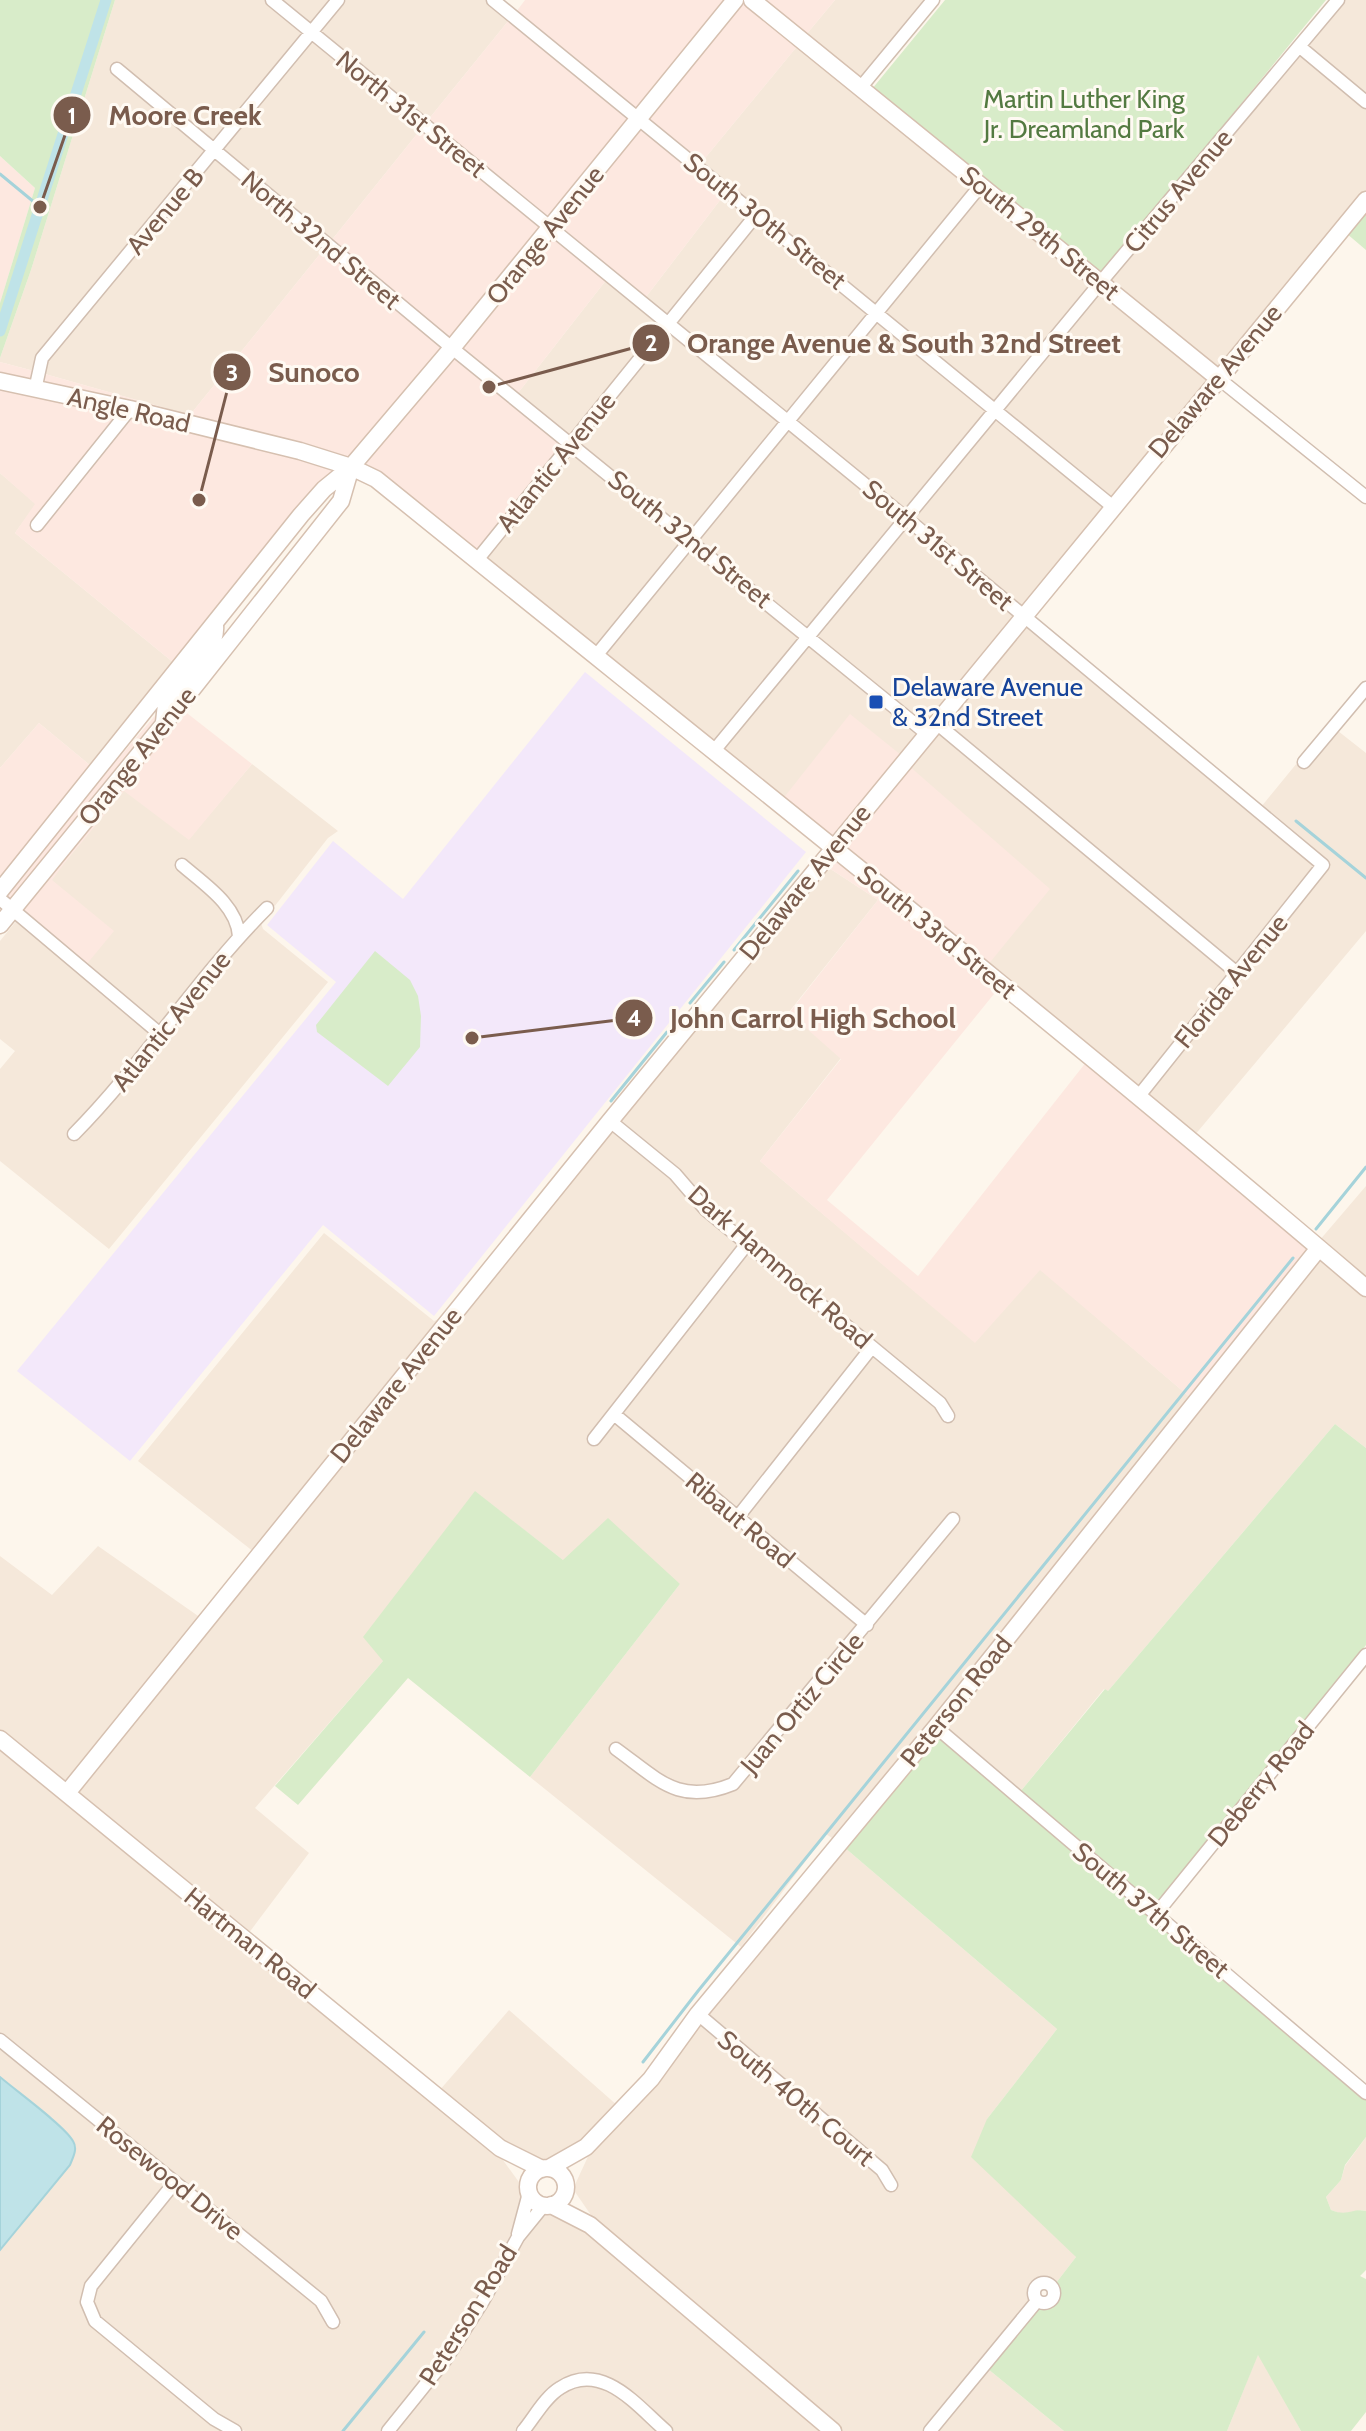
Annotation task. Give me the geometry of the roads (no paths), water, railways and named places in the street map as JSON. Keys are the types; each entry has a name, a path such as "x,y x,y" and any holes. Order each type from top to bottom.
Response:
{"street":[{"name":"North 31st Street","path":"272,0 551,227"},
{"name":"Avenue B","path":"35,390 42,358 338,0"},
{"name":"South 30th Street","path":"493,0 1112,506"},
{"name":"Orange Avenue","path":"0,891 215,621 324,489 351,467 452,348 735,0"},
{"name":"South 29th Street","path":"752,0 1366,497"},
{"path":"861,87 933,0"},
{"name":"Citrus Avenue","path":"713,752 1338,0"},
{"path":"1300,47 1366,102"},
{"name":"North 32nd Street","path":"117,69 452,348"},
{"path":"595,657 981,185"},
{"name":"Delaware Avenue","path":"67,1793 931,727 1366,200"},
{"name":"Atlantic Avenue","path":"477,560 756,215"},
{"name":"South 31st Street","path":"551,227 1323,865"},
{"name":"South 32nd Street","path":"452,348 810,637 931,727 1237,973"},
{"name":"Angle Road","path":"0,381 130,409 309,453 351,467"},
{"path":"37,525 130,409"},
{"name":"Orange Avenue","path":"0,925 6,904 164,723 341,501 351,467"},
{"name":"South 33rd Street","path":"351,467 376,479 834,848 1366,1288"},
{"path":"164,723 165,706 213,640 215,621"},
{"path":"1304,762 1366,688"},
{"path":"182,865 236,917 239,936"},
{"name":"Florida Avenue","path":"1138,1097 1323,865"},
{"path":"6,904 159,1033"},
{"name":"Atlantic Avenue","path":"74,1134 105,1103 239,936 267,908"},
{"name":"Dark Hammock Road","path":"610,1121 675,1174 706,1210 940,1403 948,1416"},
{"path":"594,1439 747,1244"},
{"name":"Peterson Road","path":"566,2186 586,2147 651,2079 698,2014 936,1727 1319,1248"},
{"path":"737,1518 872,1347"},
{"name":"Ribaut Road","path":"615,1415 867,1625"},
{"name":"Juan Ortiz Circle","path":"616,1749 660,1781 688,1794 714,1792 733,1784 953,1519"},
{"name":"Deberry Road","path":"1156,1914 1366,1655"},
{"name":"South 37th Street","path":"936,1727 1366,2093"},
{"name":"Hartman Road","path":"0,1739 500,2148 546,2168"},
{"name":"South 40th Court","path":"698,2014 882,2170 891,2185"},
{"name":"Rosewood Drive","path":"0,2040 321,2301 333,2322"},
{"name":"Peterson Road","path":"546,2168 586,2147"},
{"name":"Hartman Road","path":"500,2148 529,2190"},
{"path":"590,2225 560,2173 546,2168 531,2177 529,2190 535,2201 590,2225 833,2431"},
{"path":"175,2182 91,2286 87,2302 95,2321 214,2419 235,2431"},
{"path":"548,2205 561,2199 566,2186"},
{"name":"Peterson Road","path":"518,2237 529,2190"},
{"name":"Peterson Road","path":"388,2431 446,2359 518,2237 548,2205"},
{"path":"930,2431 1037,2301"},
{"path":"523,2431 558,2389 592,2378 614,2386 666,2431"}],"water":[{"path":"0,2077 60,2126 75,2147 70,2165 0,2250"}],"waterway":[{"path":"0,331 106,0"},
{"path":"0,174 40,207"},
{"path":"1296,821 1366,878"},
{"path":"734,950 798,871"},
{"path":"690,1003 724,962"},
{"path":"611,1101 667,1032"},
{"path":"1316,1229 1366,1167"},
{"path":"643,2062 1293,1258"},
{"path":"343,2431 424,2332"}],"place":[{"name":"Moore Creek","path":"40,207"},
{"name":"Orange Avenue & South 32nd Street","path":"489,387"},
{"name":"Sunoco","path":"199,500"},
{"name":"Delaware Avenue & 32nd Street","path":"876,702"},
{"name":"John Carrol High School","path":"472,1038"}],"park label":[{"name":"Martin Luther King Jr. Dreamland Park","path":"1084,114"}]}
